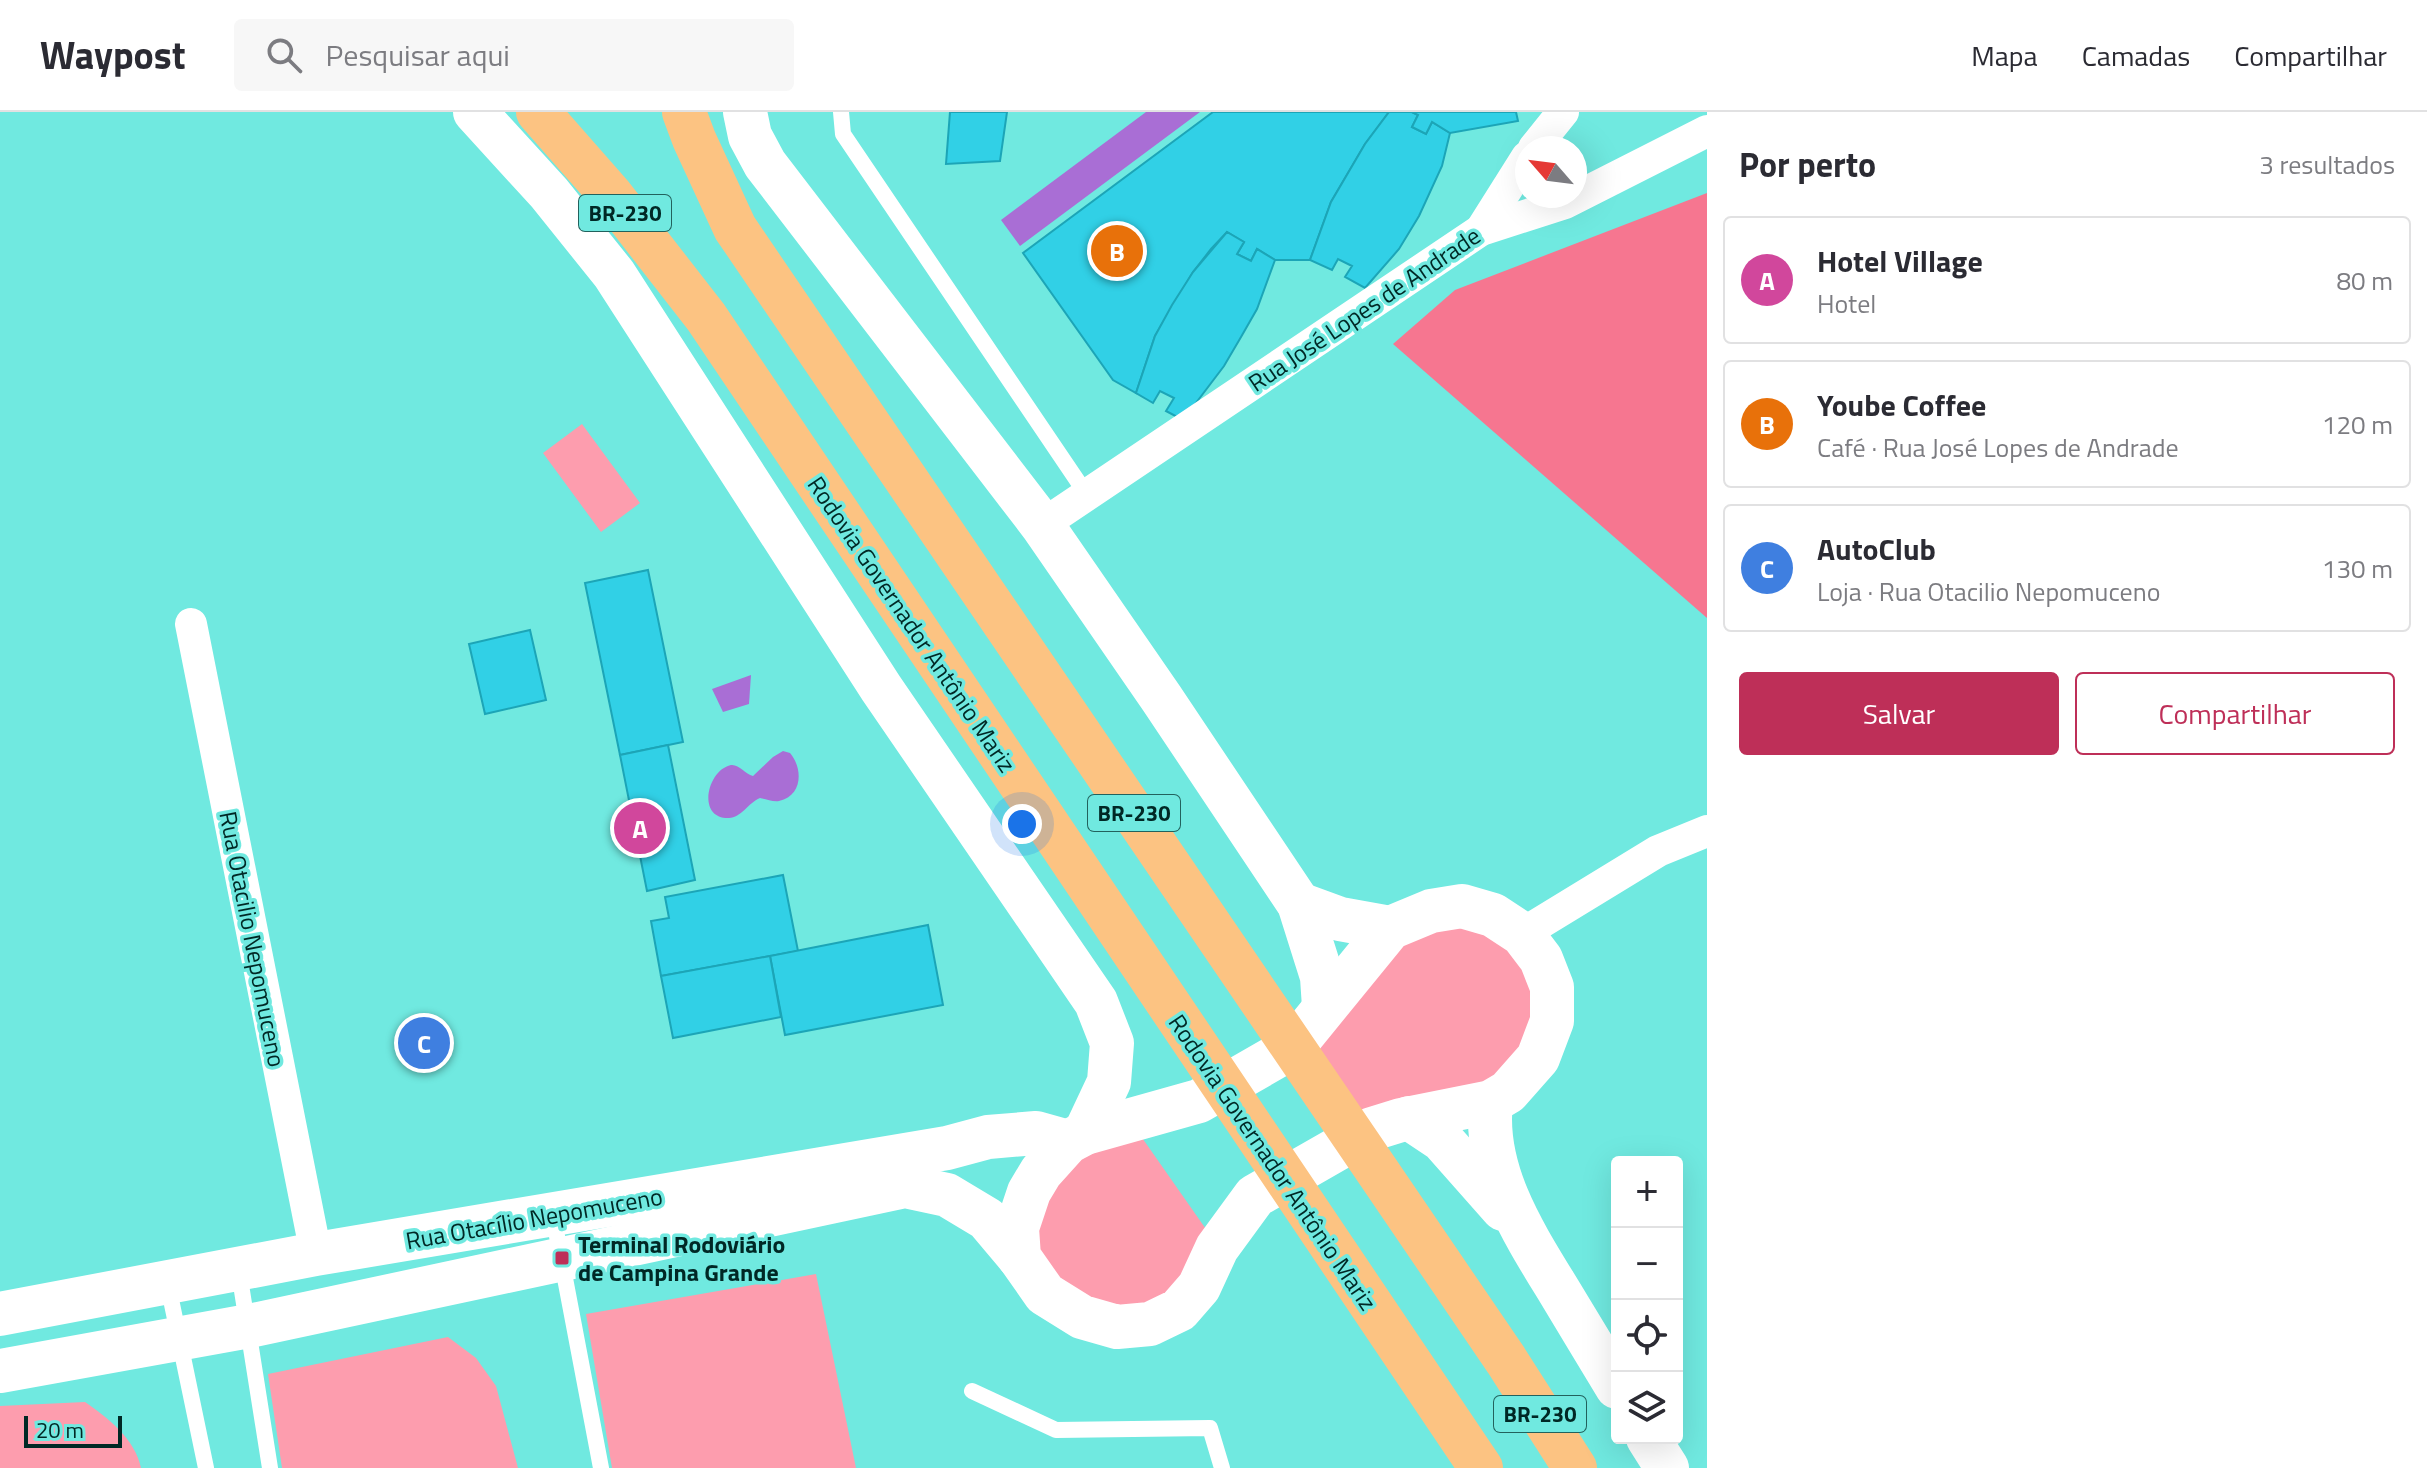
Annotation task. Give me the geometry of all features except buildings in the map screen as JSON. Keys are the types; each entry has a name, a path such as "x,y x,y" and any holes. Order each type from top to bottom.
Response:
{"highway":[{"name":"Rodovia Governador Antônio Mariz","path":"538,112 611,195 706,317 1481,1468"},
{"name":"BR-230","path":"684,112 735,228 1506,1360 1575,1468"}],"street":[{"path":"475,112 549,193 614,274 881,688 1096,1002 1112,1043 1109,1082 1076,1138 1041,1172 1029,1192 1017,1228 1019,1257"},
{"path":"745,112 750,136 765,164 1042,525 1299,904 1322,977 1324,1007"},
{"path":"1544,136 1563,112"},
{"name":"Rua José Lopes de Andrade","path":"1042,525 1481,230 1565,203 1707,131"},
{"path":"1481,230 1515,176"},
{"name":"Rua Otacilio Nepomuceno","path":"191,624 316,1254"},
{"path":"1522,934 1658,851 1707,831"},
{"path":"1299,904 1340,919 1390,928"},
{"path":"1076,1138 1199,1101 1293,1047 1390,928 1431,911 1462,906 1493,915 1522,934 1541,959 1552,987 1552,1021 1538,1058 1508,1092 1491,1102 1488,1124 1495,1166 1521,1229 1611,1377"},
{"name":"Rua Otacílio Nepomuceno","path":"0,1314 316,1254 553,1215 826,1186 905,1186 947,1195 987,1219 1045,1294 1082,1317 1117,1327 1150,1324 1179,1310 1199,1287 1217,1248 1255,1196 1372,1129 1409,1118 1491,1102"},
{"path":"1409,1118 1442,1140 1521,1229"},
{"name":"Rua Otacílio Nepomuceno","path":"0,1371 249,1326 562,1258 826,1186 988,1137 1036,1133 1076,1138"},
{"path":"1652,1444 1667,1468"}],"lane":[{"path":"841,112 843,134 1087,495"},
{"path":"553,1215 601,1468"},
{"path":"238,1269 270,1468"},
{"path":"168,1282 206,1468"},
{"path":"972,1391 1056,1430 1210,1428 1222,1468"}],"shaded area":[{"path":"1146,112 1200,112 1020,246 1001,220"},
{"path":"1707,193 1707,618 1393,344 1455,290"},
{"path":"582,424 640,503 601,532 543,453"},
{"path":"751,675 749,704 723,712 712,689"},
{"path":"783,751 790,753 799,773 793,794 779,801 760,798 729,818 712,811 709,803 711,784 723,769 734,765 753,776"},
{"path":"1472,924 1506,939 1536,975 1543,1014 1502,1080 1357,1116 1312,1041 1380,956 1432,927"},
{"path":"1138,1132 1208,1232 1177,1296 1127,1312 1077,1299 1032,1243 1033,1208 1079,1150"},
{"path":"816,1274 856,1468 612,1468 586,1314"},
{"path":"448,1337 476,1358 496,1386 518,1468 282,1468 268,1374"},
{"path":"85,1402 127,1439 141,1468 0,1468 0,1406"}],"place":[{"name":"Yoube Coffee","path":"1117,251"},
{"name":"Hotel Village","path":"640,828"},
{"name":"AutoClub","path":"424,1043"},
{"name":"Terminal Rodoviário de Campina Grande","path":"562,1258"}]}
